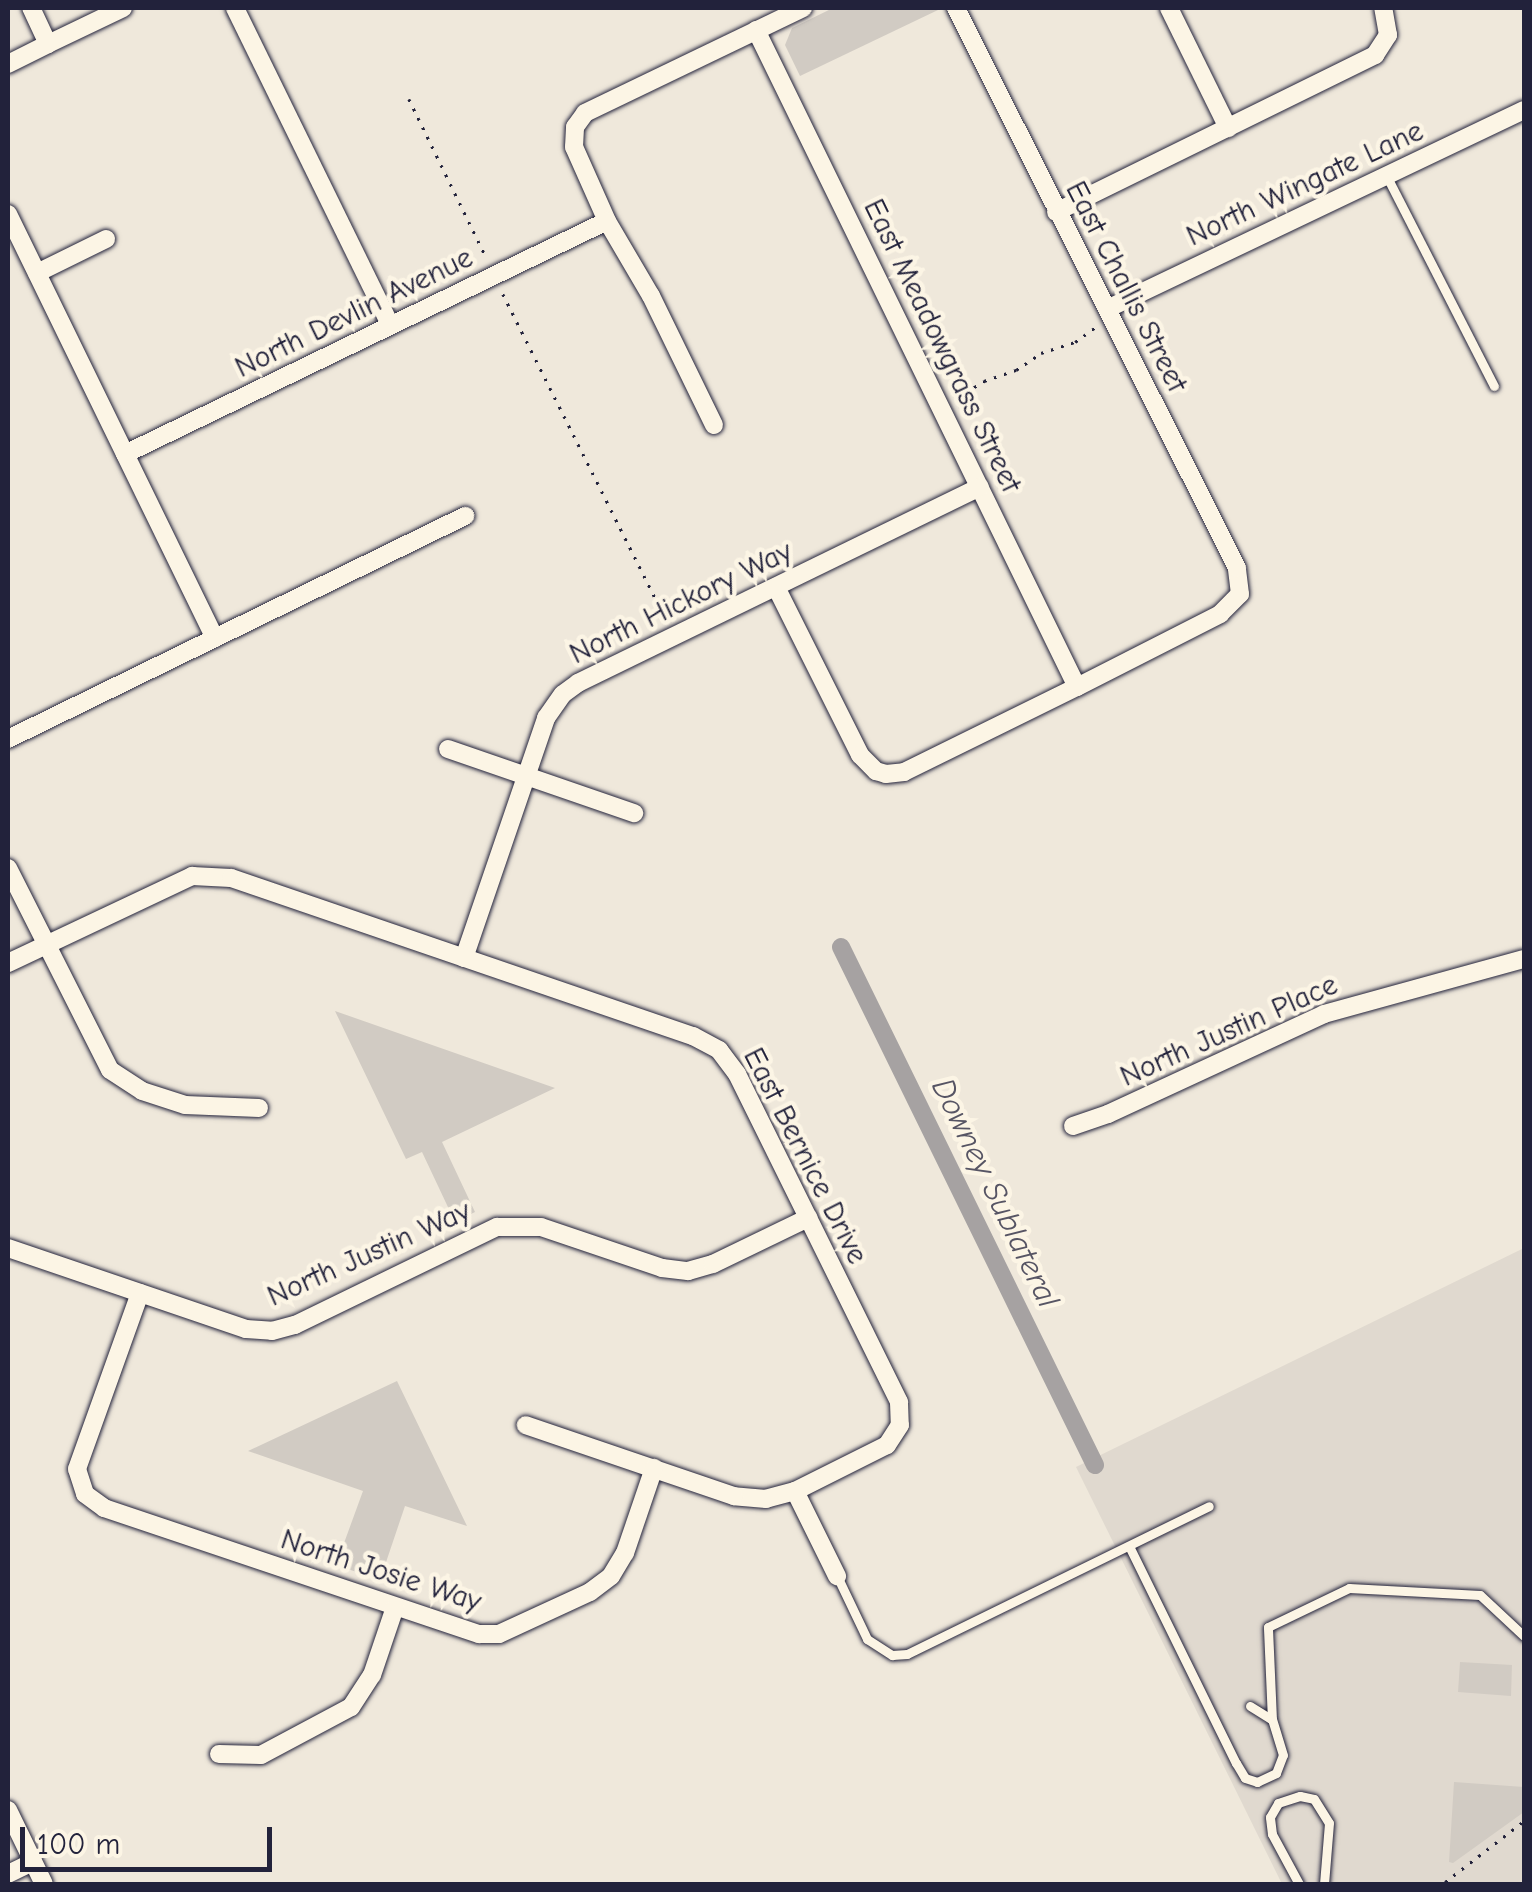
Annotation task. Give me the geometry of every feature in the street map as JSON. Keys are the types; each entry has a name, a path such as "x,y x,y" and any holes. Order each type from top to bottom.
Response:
{"street":[{"path":"30,8 48,44"},
{"path":"8,64 123,8"},
{"path":"235,8 390,325"},
{"path":"714,425 650,296 607,221 574,147 575,126 585,113 803,8"},
{"name":"East Challis Street","path":"956,8 1237,568 1240,594 1220,614 1077,687"},
{"path":"1169,8 1228,128"},
{"path":"1056,212 1376,56 1388,35 1383,8"},
{"name":"East Meadowgrass Street","path":"756,30 1077,687"},
{"name":"North Wingate Lane","path":"1109,308 1524,110"},
{"path":"8,214 215,638"},
{"name":"North Devlin Avenue","path":"125,454 607,221"},
{"path":"37,273 106,239"},
{"name":"North Hickory Way","path":"464,958 546,718 563,694 980,487"},
{"path":"8,739 465,516"},
{"path":"776,587 860,755 876,772 904,772 1077,687"},
{"path":"448,749 634,813"},
{"path":"8,868 98,1054 125,1083 185,1105 259,1108"},
{"path":"8,964 192,876 232,878 464,958"},
{"name":"East Bernice Drive","path":"464,958 693,1036 718,1050 738,1074 898,1402 900,1425 887,1445 795,1490"},
{"name":"North Justin Place","path":"1073,1126 1108,1114 1324,1014 1524,959"},
{"name":"North Justin Way","path":"8,1248 246,1329 272,1331 295,1325 497,1227 541,1227 662,1268 688,1271 713,1264 808,1218"},
{"name":"North Josie Way","path":"140,1293 80,1461 81,1487 104,1508 479,1634 498,1634 590,1592 611,1576 625,1553 654,1468"},
{"path":"526,1425 734,1496 766,1499 795,1490 837,1576"},
{"path":"219,1754 261,1754 351,1707 372,1675 395,1607"},
{"path":"8,1810 44,1884"},
{"path":"8,1874 33,1862"}],"lane":[{"path":"1386,175 1494,386"},
{"path":"837,1576 868,1638 892,1655 907,1654 1210,1506"},
{"path":"1128,1546 1236,1763 1246,1778 1257,1782 1276,1773 1282,1756 1272,1720 1268,1627 1349,1588 1480,1595 1524,1636"},
{"path":"1250,1706 1272,1720"},
{"path":"1298,1884 1272,1834 1270,1817 1278,1803 1300,1796 1314,1799 1328,1823 1324,1884"}],"path":[{"path":"409,99 674,636"},
{"path":"942,406 984,380 1007,374 1041,353 1084,337 1109,308"},
{"path":"1446,1882 1524,1821"}],"shaded area":[{"path":"833,8 938,10 800,76 785,45 792,28"},
{"path":"335,1011 555,1088 442,1142 475,1212 455,1222 422,1152 406,1159"},
{"path":"1524,1248 1524,1884 1282,1884 1076,1467"},
{"path":"397,1381 467,1526 405,1506 380,1580 336,1565 363,1491 248,1451"},
{"path":"1460,1662 1512,1665 1511,1696 1458,1692"},
{"path":"1454,1782 1524,1787 1524,1812 1453,1863 1449,1862"}],"waterway":[{"name":"Downey Sublateral","path":"841,947 1095,1465"}]}
